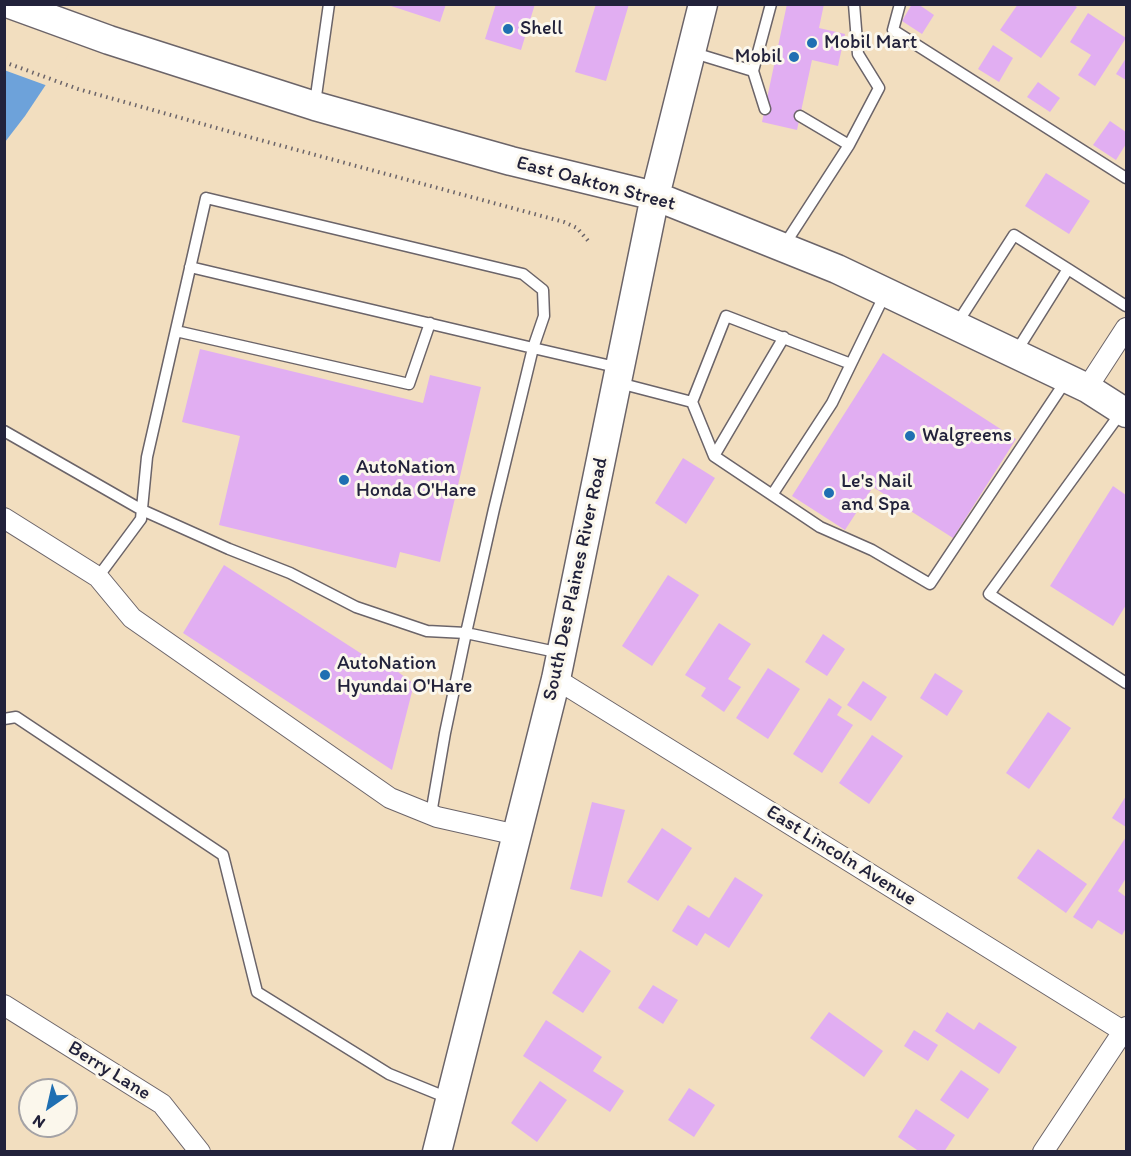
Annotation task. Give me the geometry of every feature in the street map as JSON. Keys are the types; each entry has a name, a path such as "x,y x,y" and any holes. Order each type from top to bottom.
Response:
{"main road":[{"name":"East Oakton Street","path":"10,4 109,40 315,106 511,161 656,196 837,269 1077,383 1124,412"},
{"name":"South Des Plaines River Road","path":"437,1152 559,666 656,196 704,4"}],"street":[{"path":"1077,383 1126,328"},
{"path":"4,518 98,577 132,618 390,798 431,814 517,835"},
{"name":"East Lincoln Avenue","path":"559,666 1126,1030"},
{"name":"Berry Lane","path":"4,1005 162,1104 200,1152"},
{"path":"1042,1152 1126,1030"}],"lane":[{"path":"315,106 329,4"},
{"path":"765,109 753,71 771,4"},
{"path":"783,247 849,145 879,88 858,54 854,4"},
{"path":"900,4 893,30 1126,178"},
{"path":"691,52 753,71"},
{"path":"800,116 849,145"},
{"path":"98,577 141,519 147,457 206,198 524,274 543,290 544,316 533,348 494,508 445,733 431,814"},
{"path":"955,325 1014,235 1126,306"},
{"path":"190,267 533,348 619,375 692,402"},
{"path":"1015,354 1068,269"},
{"path":"771,495 832,403 886,292"},
{"path":"851,364 726,316 692,402 714,456 820,527 872,550 930,584 1077,383"},
{"path":"176,332 409,384 430,323"},
{"path":"714,456 784,337"},
{"path":"1124,412 989,594 1126,683"},
{"path":"4,431 142,510 229,549 290,573 356,607 427,631 466,633 559,666"},
{"path":"4,719 16,717 223,855 257,992 390,1074 450,1099"}],"path":[{"path":"4,62 78,89 564,222 577,228 590,243"}],"water":[{"path":"5,5 99,5 5,142"}],"pier":[{"path":"102,4 48,86 4,70 5,5"}],"building":[{"path":"385,4 446,4 440,22"},
{"name":"Shell","path":"496,4 535,4 521,50 485,39"},
{"name":"Shell","path":"596,4 629,4 606,81 575,72"},
{"name":"Mobil","path":"787,4 824,4 819,28 845,34 838,66 812,60 797,130 762,122"},
{"path":"912,4 918,4 934,15 922,34 902,21"},
{"path":"1018,4 1072,4 1077,7 1041,58 1000,30"},
{"path":"1088,13 1126,38 1095,86 1078,75 1091,55 1070,42"},
{"path":"993,45 1013,58 999,82 978,69"},
{"path":"1126,58 1126,80 1116,74"},
{"path":"1038,82 1060,98 1050,112 1027,97"},
{"path":"1110,121 1126,132 1126,144 1116,160 1093,145"},
{"path":"1046,173 1090,201 1069,234 1025,206"},
{"name":"AutoNation Honda O'Hare","path":"200,349 423,403 430,375 481,387 440,562 400,552 396,568 219,525 240,436 182,422"},
{"path":"883,353 1016,439 953,538 873,487 845,530 792,496"},
{"path":"683,458 715,478 686,524 655,503"},
{"path":"1113,486 1126,495 1126,605 1113,626 1050,586"},
{"name":"AutoNation Hyundai O'Hare","path":"224,565 382,667 385,662 414,684 392,770 183,633"},
{"path":"668,575 699,595 652,666 622,646"},
{"path":"719,623 751,644 728,679 741,687 724,712 701,696 706,688 685,675"},
{"path":"823,634 845,649 827,676 805,662"},
{"path":"768,668 800,689 768,739 736,718"},
{"path":"935,673 963,691 947,716 920,698"},
{"path":"863,681 887,697 871,721 847,705"},
{"path":"829,698 842,707 837,715 853,725 822,773 793,754"},
{"path":"1048,712 1071,728 1029,789 1006,773"},
{"path":"872,735 903,756 869,804 839,783"},
{"path":"1126,796 1126,827 1112,818"},
{"path":"592,802 625,810 602,897 570,889"},
{"path":"662,828 692,848 658,901 627,882"},
{"path":"1126,837 1126,878 1118,891 1126,897 1126,928 1122,935 1098,920 1092,929 1073,917"},
{"path":"1038,849 1087,884 1066,913 1017,878"},
{"path":"735,877 763,895 729,948 705,933 697,946 672,931 688,905 709,918"},
{"path":"580,950 611,971 583,1013 552,993"},
{"path":"653,985 678,1000 663,1024 638,1008"},
{"path":"829,1012 883,1051 864,1077 810,1038"},
{"path":"947,1012 974,1030 979,1022 1017,1047 999,1074 935,1031"},
{"path":"546,1020 602,1057 593,1071 624,1091 610,1112 523,1056"},
{"path":"914,1030 938,1045 928,1061 904,1046"},
{"path":"961,1070 989,1089 968,1119 940,1100"},
{"path":"540,1081 567,1100 537,1142 511,1123"},
{"path":"689,1088 715,1105 694,1137 668,1120"},
{"path":"916,1109 955,1135 944,1152 920,1152 898,1137"}],"place":[{"name":"Shell","path":"508,29"},
{"name":"Mobil Mart","path":"812,43"},
{"name":"Mobil","path":"794,57"},
{"name":"Walgreens","path":"910,436"},
{"name":"AutoNation Honda O'Hare","path":"344,480"},
{"name":"Le's Nail and Spa","path":"829,493"},
{"name":"AutoNation Hyundai O'Hare","path":"325,675"}]}
